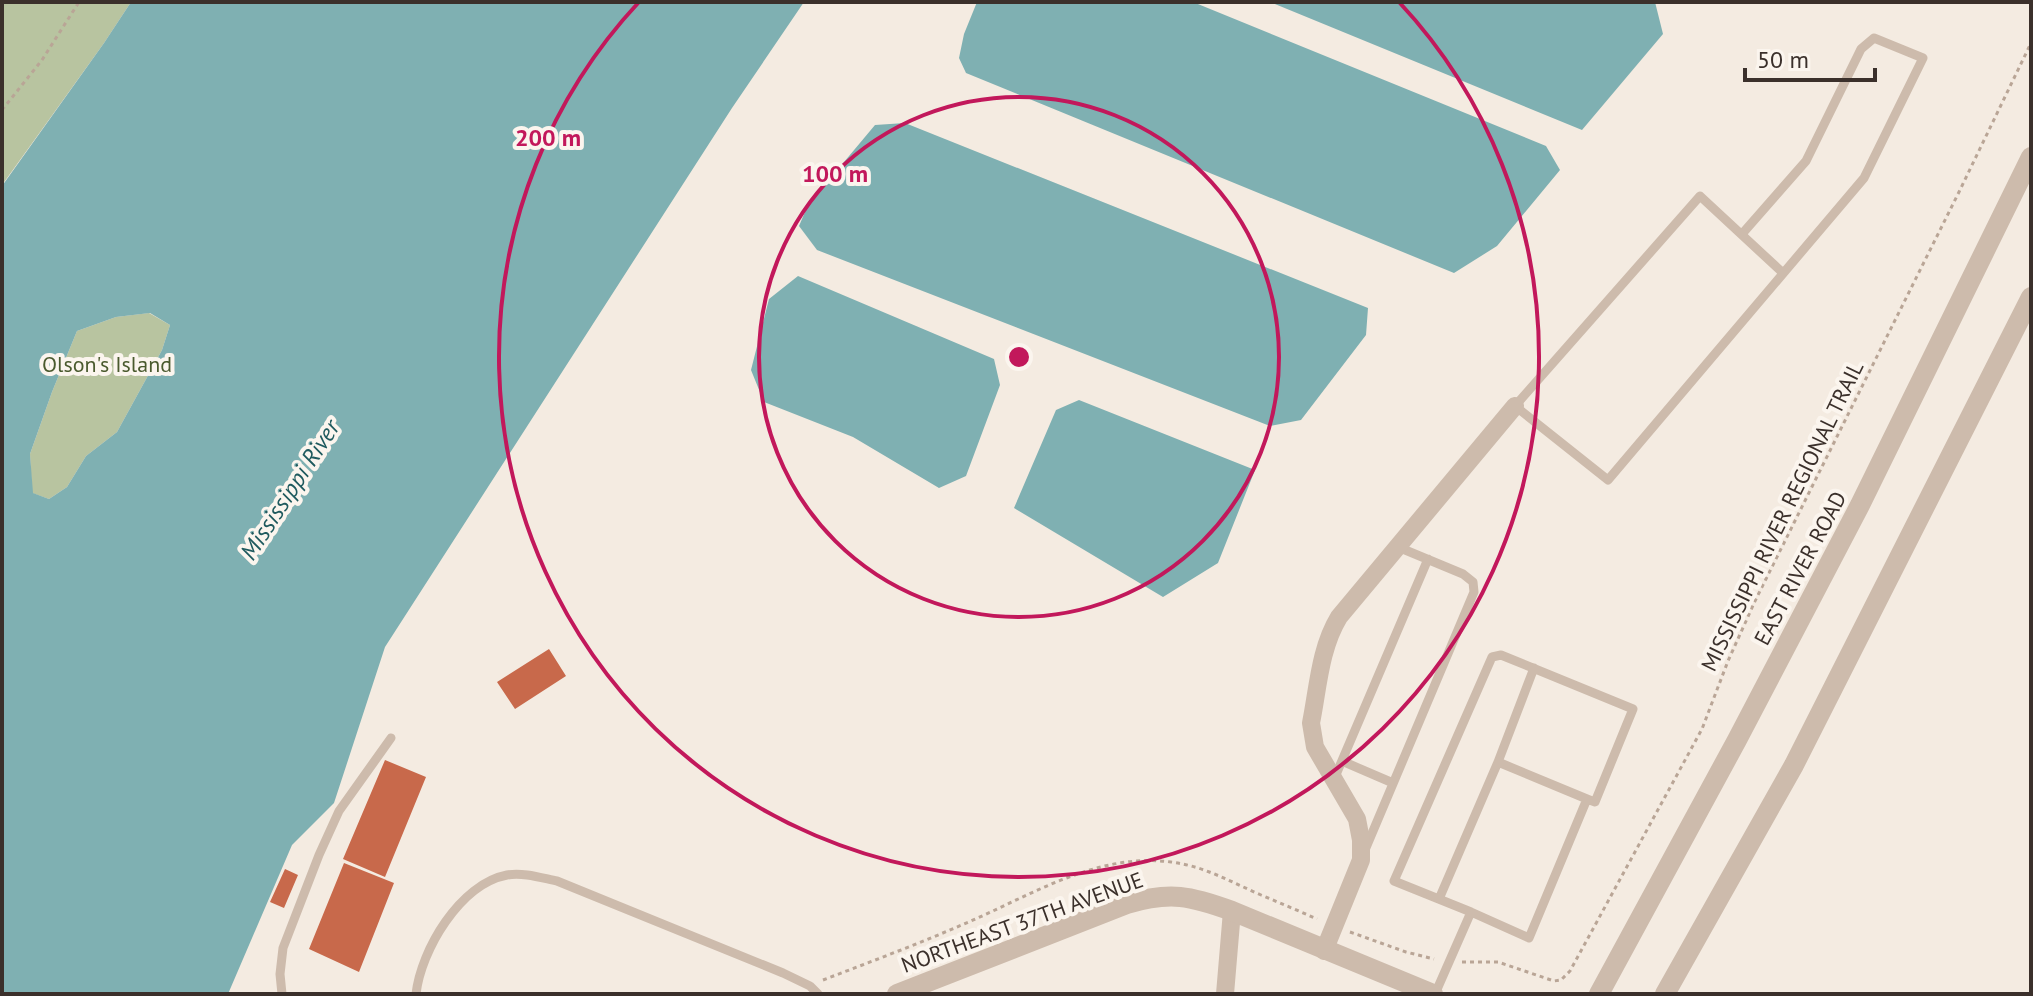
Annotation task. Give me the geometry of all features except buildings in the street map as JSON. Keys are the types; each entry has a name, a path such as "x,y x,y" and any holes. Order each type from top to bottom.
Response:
{"street":[{"name":"EAST RIVER ROAD","path":"1599,994 1860,505 2031,157"},
{"path":"1665,994 1794,765 2031,297"},
{"path":"1324,951 1361,860 1357,819 1315,747 1312,735 1311,723 1331,629 1515,406"},
{"name":"NORTHEAST 37TH AVENUE","path":"897,994 1127,904 1174,895 1205,901 1232,911 1434,994"},
{"path":"1225,994 1232,911"}],"lane":[{"path":"1742,234 1806,161 1861,49 1874,38 1923,58 1864,178 1608,480 1515,406 1700,196 1783,273"},
{"path":"1361,860 1474,592 1473,582 1463,574 1397,547"},
{"path":"1334,779 1428,559"},
{"path":"1498,762 1595,802 1633,709 1501,655 1492,657 1394,881 1529,938 1587,799"},
{"path":"1439,899 1498,762 1534,668"},
{"path":"282,994 280,974 283,948 319,855 339,811 391,738"},
{"path":"1342,761 1393,783"},
{"path":"416,994 431,943 443,925 478,889 509,874 557,881 783,973 810,986 818,994"},
{"path":"1434,994 1471,912"}],"path":[{"path":"2,110 42,60 79,2"},
{"name":"MISSISSIPPI RIVER REGIONAL TRAIL","path":"1449,962 1498,962 1554,981 1561,980 1570,971 1702,729 1755,601 2031,43"}],"green space":[{"path":"2,2 131,2 2,185"},
{"name":"Olson's Island","path":"149,313 170,325 162,350 117,432 86,456 67,487 49,499 32,493 30,454 77,331 116,317"}],"water":[{"name":"Mississippi River","path":"131,2 804,2 732,108 385,647 334,803 292,845 228,994 2,994 2,186","holes":["150,313 170,325 162,350 117,432 86,456 67,487 49,499 33,493 30,454 77,331 116,317"]},
{"path":"977,2 1193,2 1546,146 1560,170 1497,246 1454,273 966,73 959,58 964,34"},
{"path":"1270,2 1655,2 1663,34 1582,130"},
{"path":"905,123 1368,308 1366,335 1301,420 1270,426 817,250 799,226 808,205 875,125"},
{"path":"798,276 994,359 1000,385 966,476 939,488 853,437 764,402 751,370 769,299"},
{"path":"1079,400 1255,470 1218,563 1163,597 1014,508 1056,410"}]}
